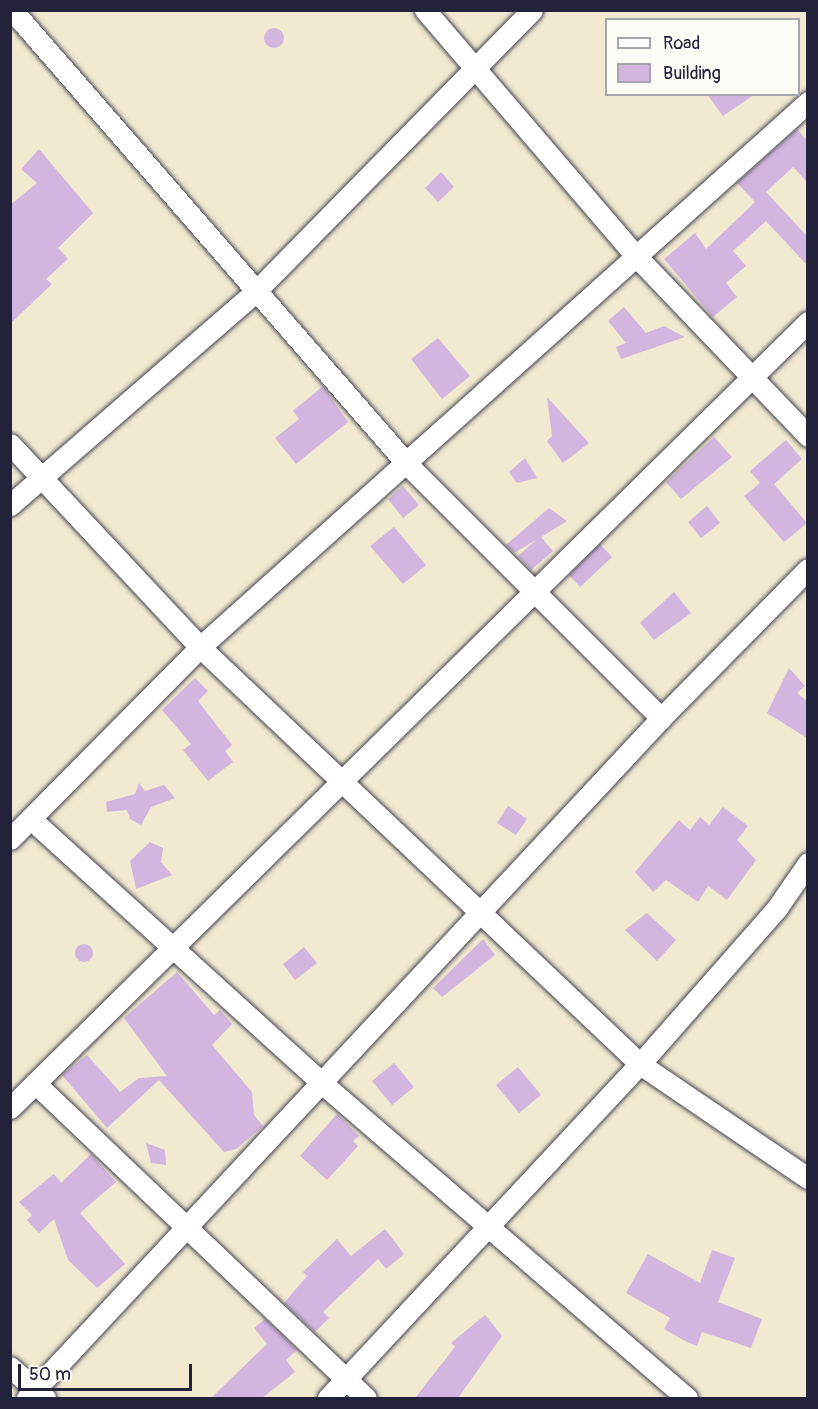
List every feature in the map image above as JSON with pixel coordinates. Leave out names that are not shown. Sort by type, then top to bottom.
[{"type":"street","points":[[12,10],[408,465],[661,718]]},
{"type":"street","points":[[425,10],[636,256],[807,436]]},
{"type":"street","points":[[10,505],[257,290],[472,67],[532,10]]},
{"type":"street","points":[[687,1398],[490,1225],[323,1084],[177,947],[19,827],[200,647],[408,465],[807,102]]},
{"type":"street","points":[[10,1108],[177,947],[807,322]]},
{"type":"street","points":[[10,444],[200,647],[640,1064],[807,1178]]},
{"type":"street","points":[[10,1367],[36,1396],[661,718],[807,569]]},
{"type":"street","points":[[328,1398],[640,1064],[777,908],[807,863]]},
{"type":"street","points":[[35,1083],[191,1228],[366,1398]]},
{"type":"building","points":[[270,28],[278,28],[284,34],[284,42],[278,48],[270,48],[264,42],[264,34]]},
{"type":"building","points":[[708,96],[752,96],[723,116]]},
{"type":"building","points":[[797,129],[807,141],[807,182],[793,167],[766,192],[807,236],[807,265],[766,221],[733,251],[746,266],[726,283],[737,297],[713,317],[664,259],[695,233],[706,249],[755,202],[737,183]]},
{"type":"building","points":[[39,149],[93,213],[58,248],[68,259],[46,279],[52,284],[10,324],[10,205],[37,183],[21,169]]},
{"type":"building","points":[[441,172],[454,187],[438,202],[425,188]]},
{"type":"building","points":[[624,307],[646,333],[664,326],[685,337],[621,359],[616,347],[626,343],[608,321]]},
{"type":"building","points":[[438,338],[470,376],[442,399],[411,359]]},
{"type":"building","points":[[323,386],[348,422],[296,464],[275,438],[299,419],[293,411]]},
{"type":"building","points":[[547,397],[589,443],[563,463],[547,441],[552,436]]},
{"type":"building","points":[[714,437],[732,457],[681,499],[666,482]]},
{"type":"building","points":[[786,440],[802,459],[774,484],[807,523],[784,542],[744,496],[760,483],[750,471]]},
{"type":"building","points":[[525,458],[537,478],[517,483],[509,472]]},
{"type":"building","points":[[403,486],[419,505],[403,518],[388,499]]},
{"type":"building","points":[[707,506],[720,523],[701,538],[688,522]]},
{"type":"building","points":[[549,508],[567,521],[541,537],[553,551],[531,570],[518,556],[536,540],[514,553],[506,545]]},
{"type":"building","points":[[394,527],[426,565],[403,584],[370,546]]},
{"type":"building","points":[[600,544],[612,557],[580,587],[569,575]]},
{"type":"building","points":[[674,592],[691,613],[654,640],[640,623]]},
{"type":"building","points":[[789,668],[805,686],[797,693],[807,701],[807,738],[767,713]]},
{"type":"building","points":[[195,678],[208,691],[198,701],[232,745],[225,751],[233,762],[208,781],[183,750],[191,744],[162,710]]},
{"type":"building","points":[[139,783],[145,791],[164,785],[175,798],[151,807],[141,825],[130,819],[127,810],[107,812],[106,802],[135,794]]},
{"type":"building","points":[[508,806],[527,819],[516,835],[497,823]]},
{"type":"building","points":[[723,807],[748,826],[737,840],[756,860],[727,900],[708,886],[698,902],[666,880],[653,892],[635,872],[679,820],[690,830],[700,817],[709,825]]},
{"type":"building","points":[[150,842],[163,848],[161,862],[172,875],[136,889],[130,861]]},
{"type":"building","points":[[647,913],[676,940],[657,961],[625,930]]},
{"type":"building","points":[[483,939],[495,955],[442,997],[433,988]]},
{"type":"building","points":[[80,944],[88,944],[93,949],[91,960],[80,962],[75,957],[75,949]]},
{"type":"building","points":[[304,947],[317,963],[295,980],[283,964]]},
{"type":"building","points":[[177,972],[214,1015],[220,1010],[232,1024],[212,1045],[252,1092],[254,1115],[263,1126],[236,1149],[224,1152],[159,1080],[107,1128],[62,1075],[87,1055],[120,1092],[139,1078],[167,1076],[124,1018]]},
{"type":"building","points":[[394,1063],[414,1087],[392,1105],[372,1081]]},
{"type":"building","points":[[518,1067],[541,1095],[519,1113],[496,1085]]},
{"type":"building","points":[[337,1114],[359,1136],[353,1141],[358,1146],[327,1180],[300,1156]]},
{"type":"building","points":[[146,1143],[165,1150],[166,1165],[151,1163]]},
{"type":"building","points":[[91,1154],[116,1182],[80,1213],[125,1264],[97,1288],[68,1260],[54,1219],[39,1233],[27,1220],[32,1215],[19,1202],[54,1174],[61,1183]]},
{"type":"building","points":[[385,1229],[404,1254],[386,1269],[378,1259],[323,1312],[329,1318],[315,1332],[284,1303],[307,1276],[303,1272],[337,1239],[351,1256]]},
{"type":"building","points":[[712,1250],[735,1258],[718,1302],[762,1319],[751,1348],[702,1332],[697,1346],[687,1342],[664,1329],[670,1318],[626,1293],[648,1254],[700,1283]]},
{"type":"building","points":[[485,1315],[502,1336],[458,1398],[415,1398],[455,1347],[451,1343]]},
{"type":"building","points":[[265,1319],[297,1350],[286,1360],[295,1372],[262,1398],[211,1398],[267,1344],[254,1328]]}]
